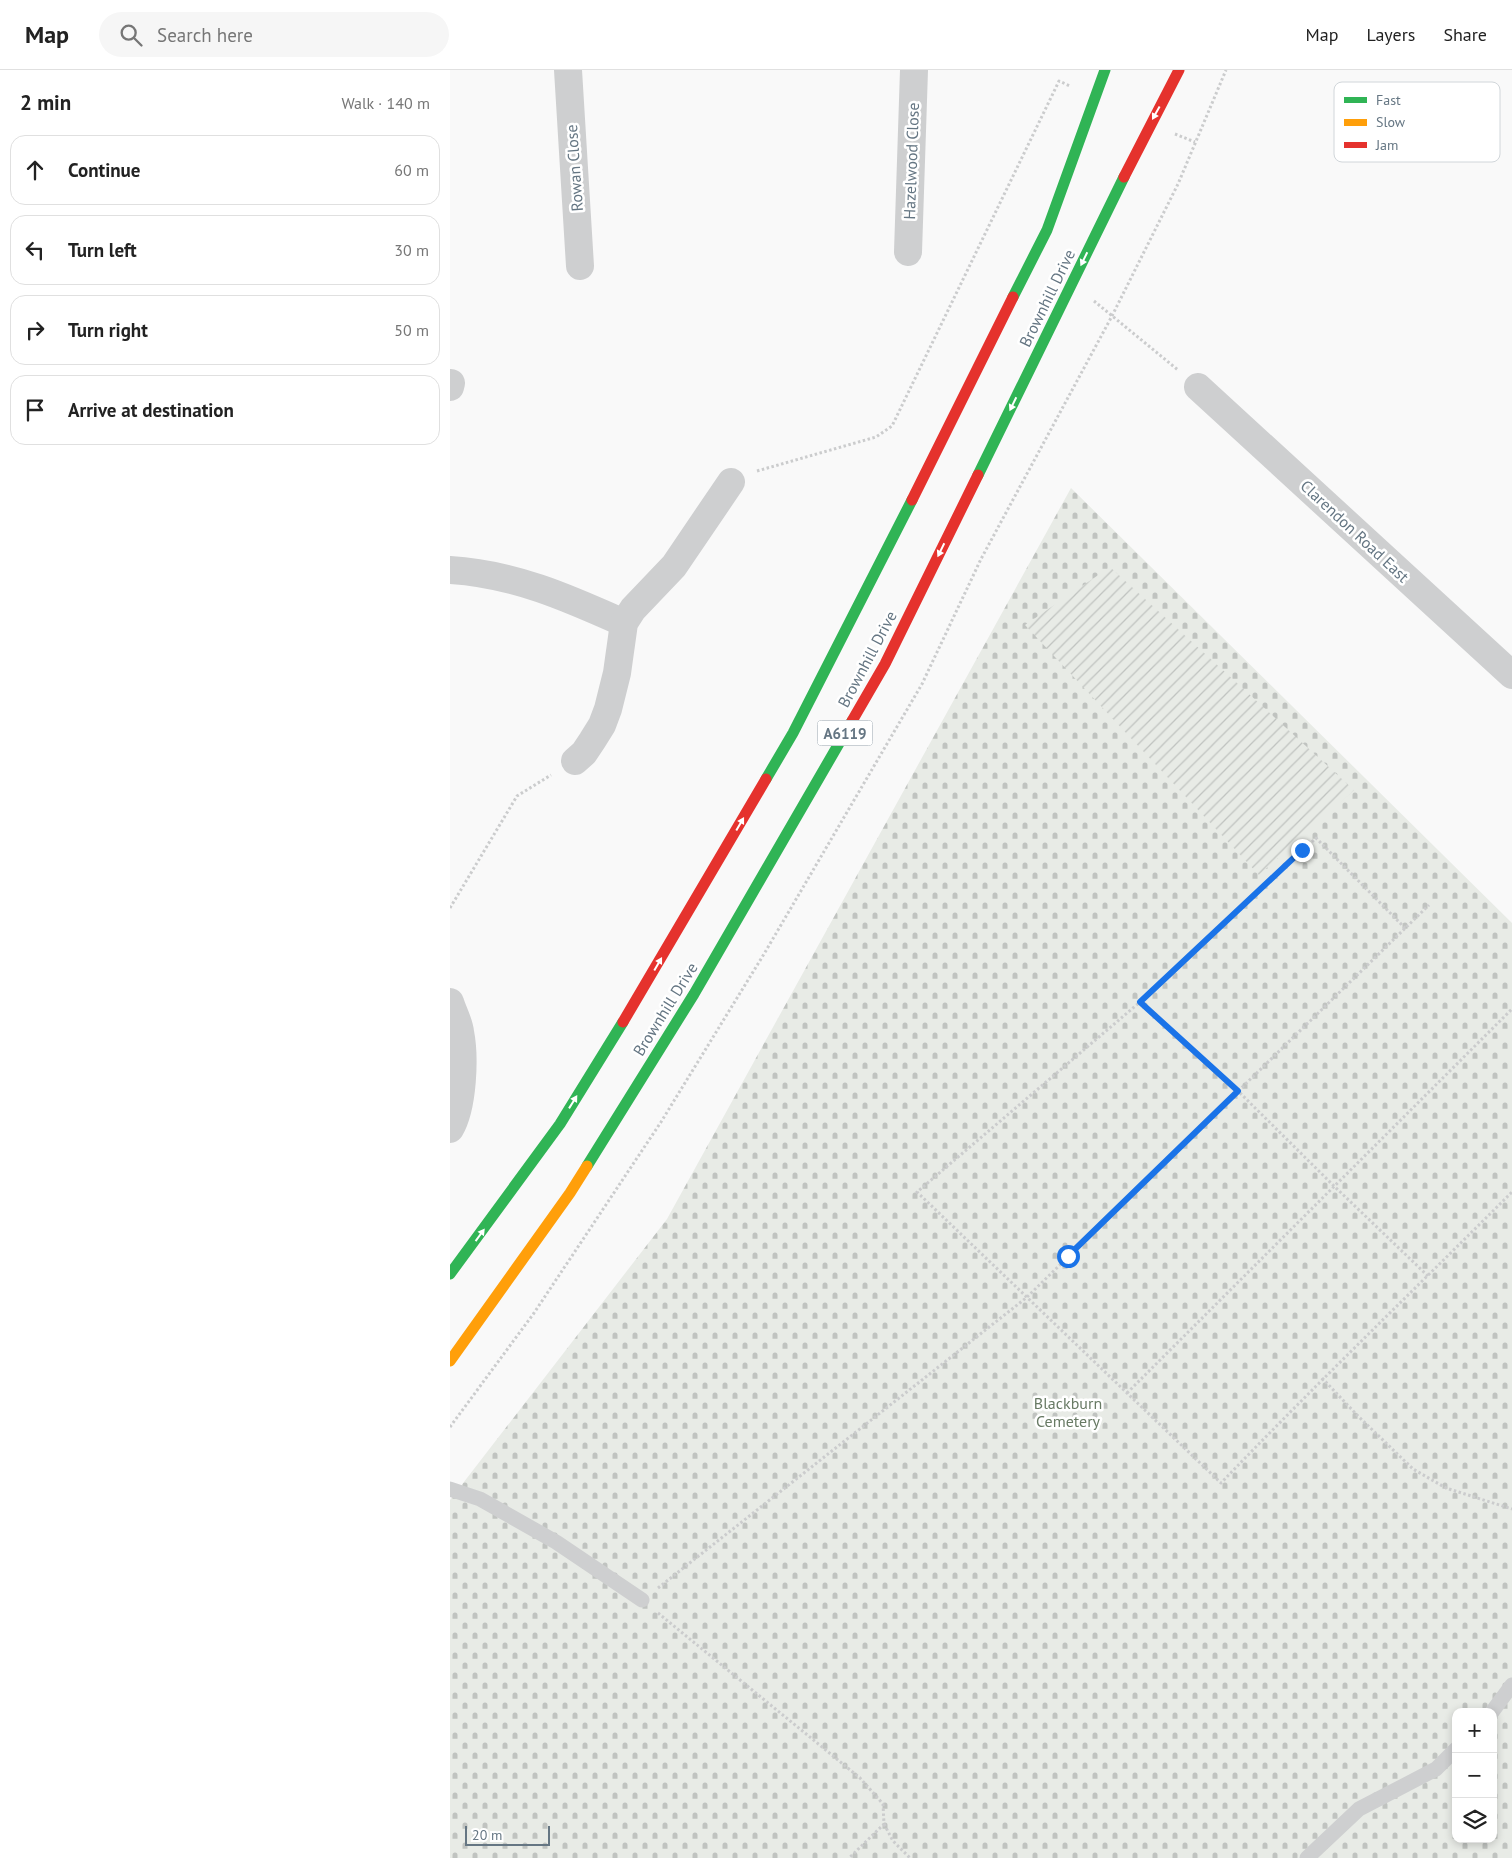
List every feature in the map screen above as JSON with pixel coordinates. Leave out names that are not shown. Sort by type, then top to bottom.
[{"type":"highway","name":"Brownhill Drive","points":[[450,1274],[560,1124],[652,975],[793,733],[1047,230],[1105,70]]},
{"type":"highway","name":"Brownhill Drive","points":[[450,1361],[570,1193],[694,994],[880,673],[1150,124],[1179,70]]},
{"type":"street","name":"Rowan Close","points":[[568,70],[580,266]]},
{"type":"street","name":"Hazelwood Close","points":[[908,252],[914,70]]},
{"type":"street","name":"Clarendon Road East","points":[[1198,387],[1508,665]]},
{"type":"street","points":[[575,761],[584,753],[602,725],[617,673],[624,623],[633,609],[674,566],[731,482]]},
{"type":"street","points":[[450,570],[476,572],[520,581],[566,597],[624,623]]},
{"type":"street","points":[[450,1002],[460,1032],[463,1076],[454,1122],[450,1129]]},
{"type":"lane","points":[[450,1490],[480,1499],[556,1542],[642,1600]]},
{"type":"lane","points":[[1495,1708],[1512,1685]]},
{"type":"lane","points":[[1307,1858],[1359,1809],[1436,1769],[1452,1753]]},
{"type":"path","points":[[731,482],[749,474],[876,437],[892,426],[1059,81]]},
{"type":"path","points":[[1072,283],[1198,387]]},
{"type":"path","points":[[450,908],[516,796],[575,761]]},
{"type":"path","points":[[1406,928],[1316,838],[1140,1002],[917,1192],[1221,1482],[1322,1378],[1512,1192]]},
{"type":"path","points":[[910,1858],[892,1841],[884,1824],[883,1804],[860,1778],[642,1600],[1026,1298],[1429,906]]},
{"type":"path","points":[[1140,1002],[1238,1091],[1428,1276]]},
{"type":"path","points":[[1127,1393],[1512,1009]]},
{"type":"path","points":[[1322,1378],[1413,1470],[1446,1488],[1512,1509]]},
{"type":"path","points":[[849,1858],[884,1824]]},
{"type":"green space","name":"Blackburn Cemetery","points":[[1071,488],[1512,923],[1512,1858],[450,1858],[450,1500],[667,1219]]},
{"type":"green space","points":[[1110,567],[1354,790],[1259,875],[1025,625]]},
{"type":"traffic: fast","points":[[1013,297],[1047,230],[1105,70]]},
{"type":"traffic: fast","points":[[978,475],[1124,177]]},
{"type":"traffic: fast","points":[[766,779],[793,733],[912,500]]},
{"type":"traffic: fast","points":[[587,1166],[694,994],[852,721]]},
{"type":"traffic: fast","points":[[450,1274],[560,1124],[623,1022]]},
{"type":"traffic: slow","points":[[450,1361],[570,1193],[587,1166]]},
{"type":"traffic: jam","points":[[1124,177],[1179,70]]},
{"type":"traffic: jam","points":[[912,500],[1013,297]]},
{"type":"traffic: jam","points":[[852,721],[885,664],[978,475]]},
{"type":"traffic: jam","points":[[623,1022],[766,779]]},
{"type":"route","points":[[1068,1256],[1238,1091],[1140,1002],[1302,850]]}]
